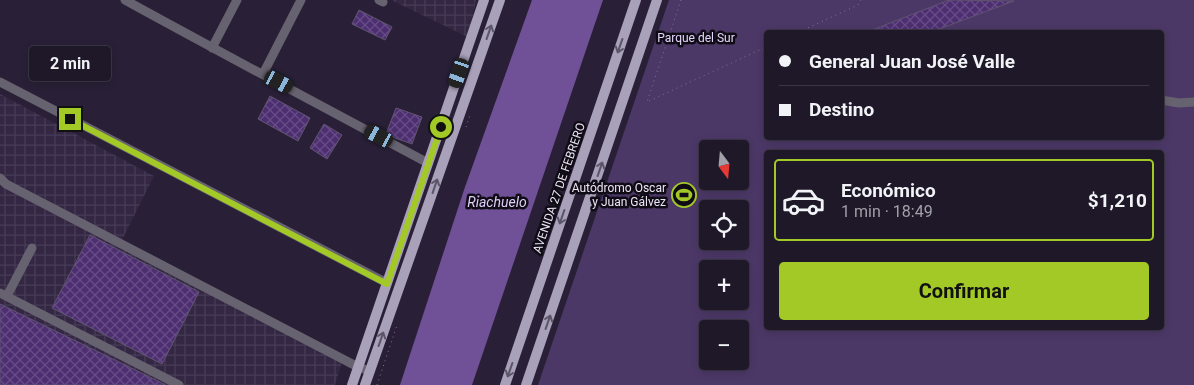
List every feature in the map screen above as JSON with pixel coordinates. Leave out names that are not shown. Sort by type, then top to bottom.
[{"type":"main road","points":[[352,385],[484,0]]},
{"type":"main road","points":[[366,385],[500,0]]},
{"type":"main road","name":"AVENIDA 27 DE FEBRERO","points":[[505,385],[636,0]]},
{"type":"main road","points":[[526,385],[657,0]]},
{"type":"street","points":[[125,0],[428,163]]},
{"type":"street","points":[[212,48],[237,0]]},
{"type":"street","points":[[263,74],[301,0]]},
{"type":"street","points":[[0,82],[387,284]]},
{"type":"street","points":[[1164,100],[1194,102]]},
{"type":"street","points":[[0,178],[6,184],[358,367],[370,371]]},
{"type":"street","points":[[32,248],[3,295],[178,385]]},
{"type":"path","points":[[681,0],[646,102],[764,49]]},
{"type":"path","points":[[803,30],[858,5],[861,0]]},
{"type":"shaded area","points":[[391,0],[476,0],[468,37]]},
{"type":"shaded area","points":[[0,94],[154,176],[122,240],[343,359],[335,385],[0,385]]},
{"type":"green space","name":"Autódromo Oscar y Juan Gálvez","points":[[669,0],[1194,0],[1194,385],[538,385]]},
{"type":"water","name":"Riachuelo","points":[[532,0],[603,0],[472,385],[400,385],[465,187]]},
{"type":"building","points":[[949,0],[1014,1],[936,30],[872,30]]},
{"type":"building","points":[[359,10],[392,27],[385,40],[352,24]]},
{"type":"building","points":[[270,96],[310,118],[298,141],[258,119]]},
{"type":"building","points":[[396,108],[422,117],[412,144],[386,134]]},
{"type":"building","points":[[324,124],[342,135],[327,159],[310,148]]},
{"type":"building","points":[[90,235],[199,292],[162,364],[52,308]]},
{"type":"building","points":[[0,304],[160,382],[165,385],[0,385]]},
{"type":"place","name":"Autódromo Oscar y Juan Gálvez","points":[[684,195]]},
{"type":"route","points":[[70,119],[387,284],[441,127]]},
{"type":"park label","name":"Parque del Sur","points":[[696,38]]}]
